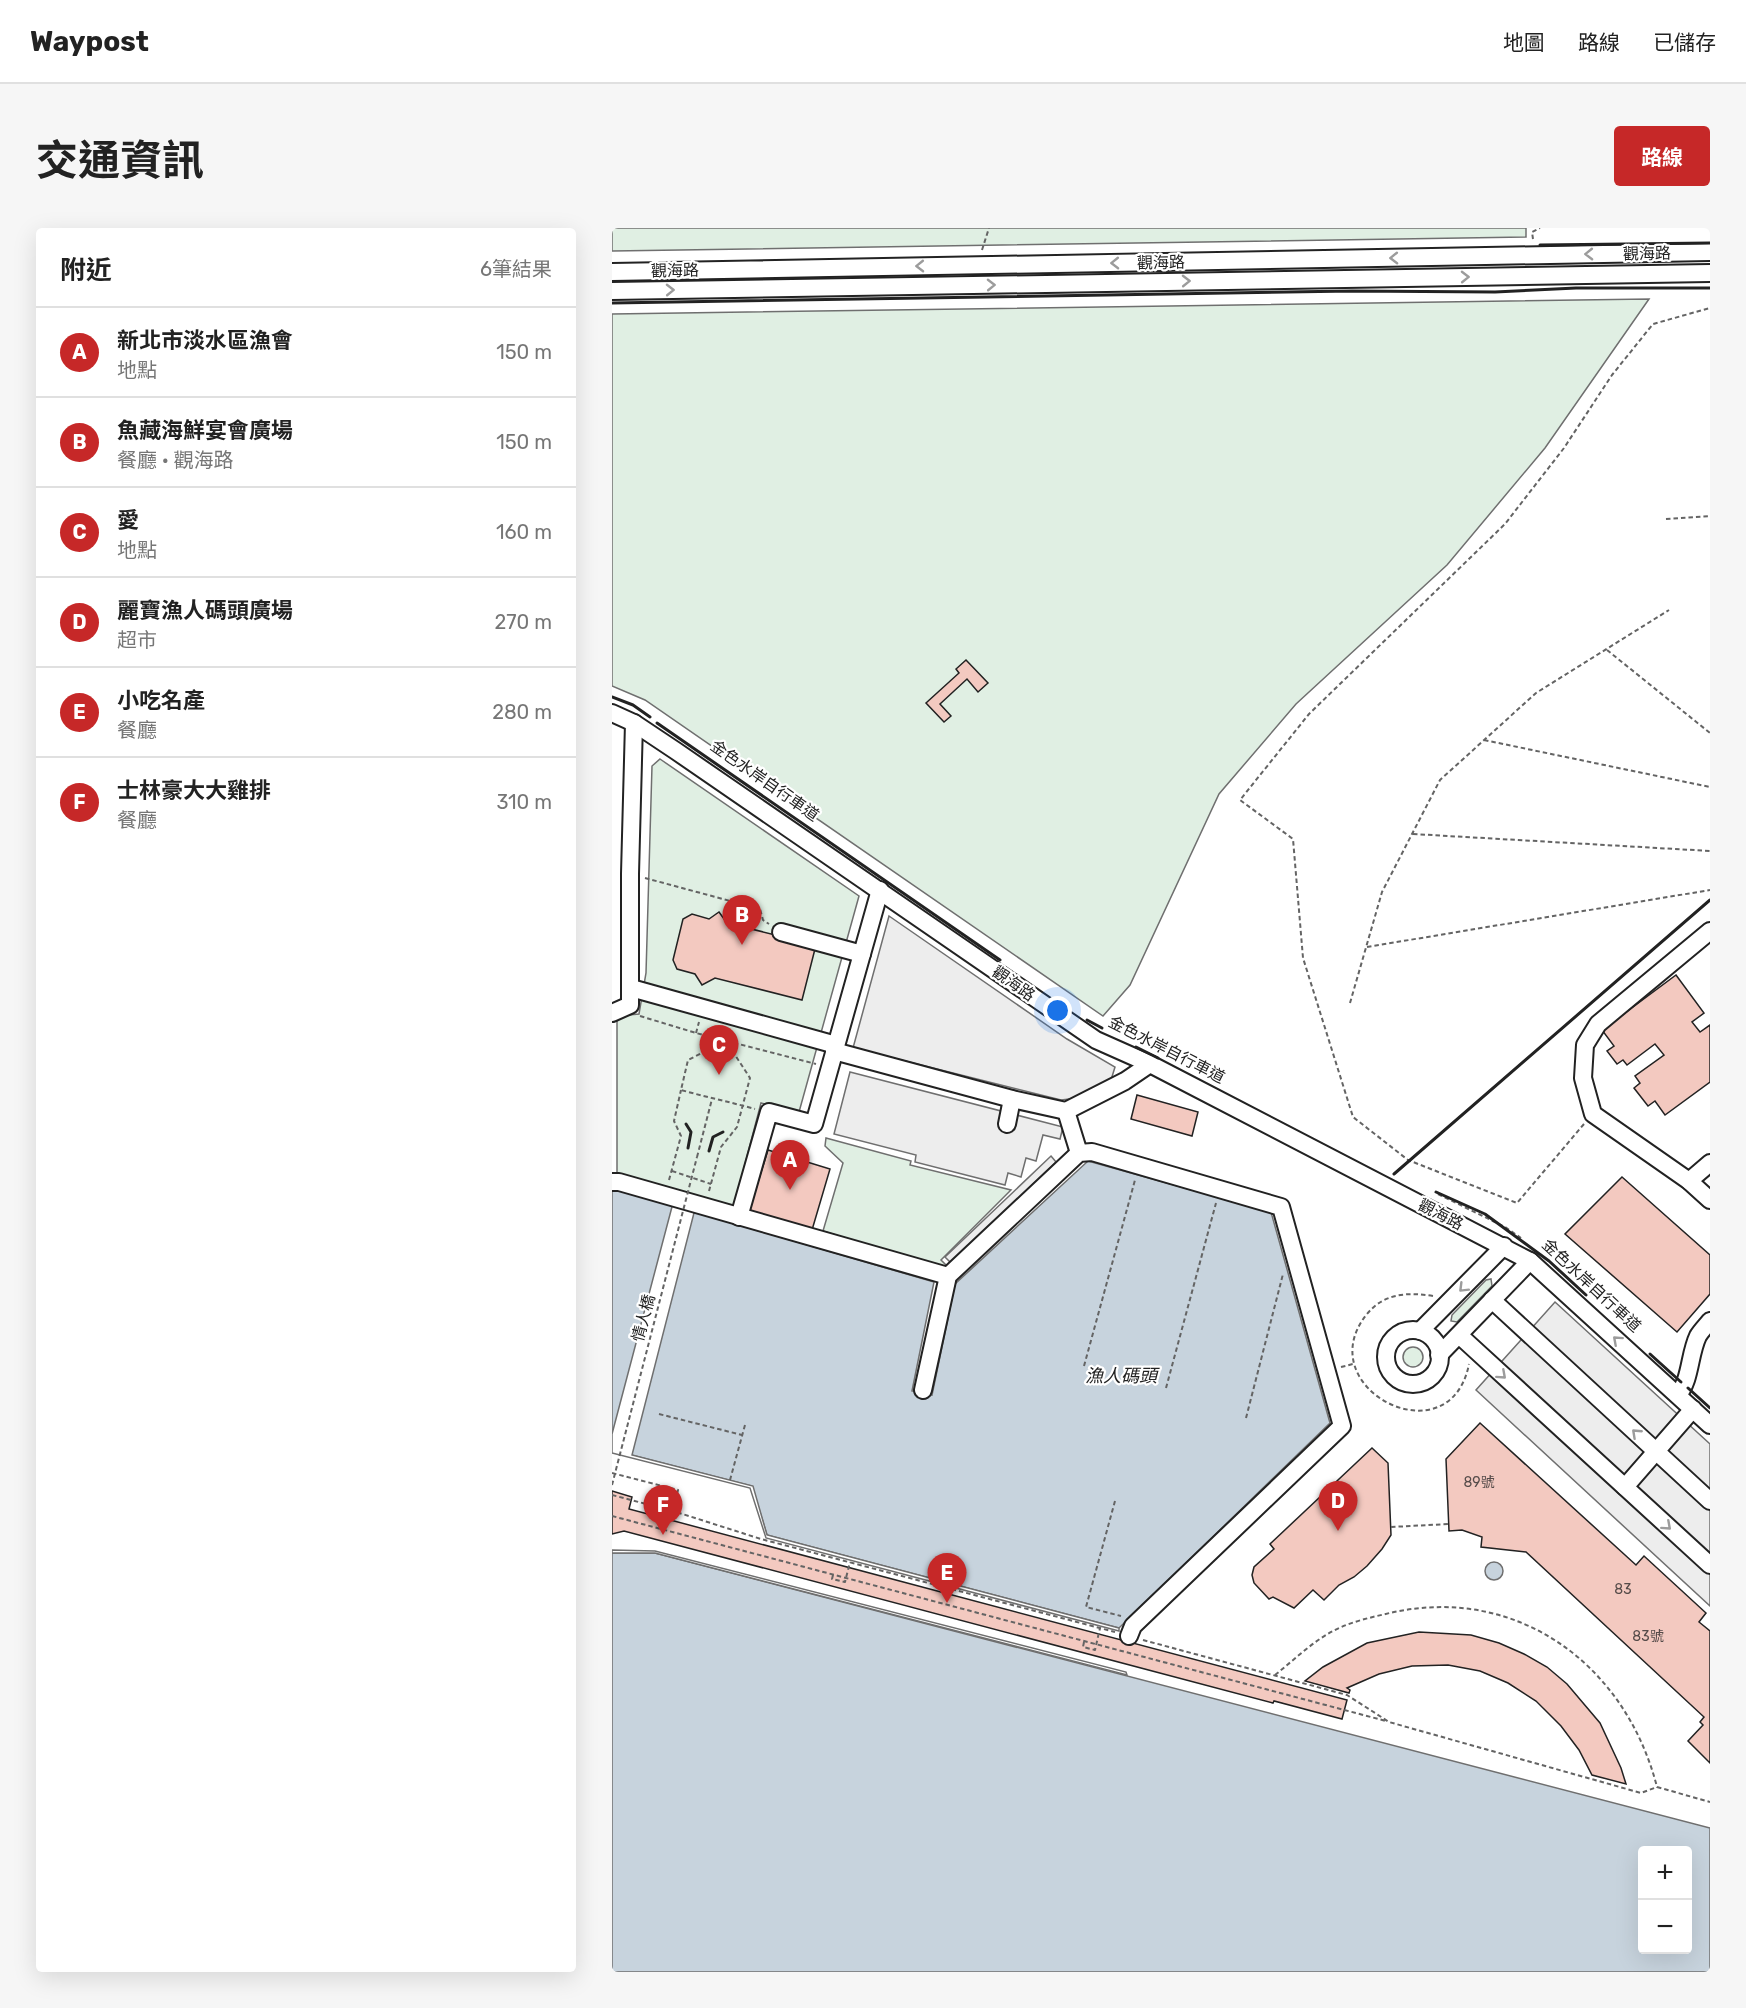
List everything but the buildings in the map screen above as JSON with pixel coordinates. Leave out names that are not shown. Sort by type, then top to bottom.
[{"type":"street","name":"觀海路","points":[[612,272],[1710,252]]},
{"type":"street","name":"觀海路","points":[[612,291],[1710,273]]},
{"type":"street","name":"觀海路","points":[[612,713],[634,723],[1096,1040],[1150,1064],[1530,1261],[1710,1425]]},
{"type":"street","points":[[631,997],[630,874],[634,723]]},
{"type":"street","points":[[739,1217],[769,1112],[814,1124],[880,890]]},
{"type":"street","points":[[1710,931],[1598,1024],[1585,1045],[1582,1078],[1593,1114],[1689,1181],[1710,1200]]},
{"type":"street","points":[[780,932],[862,954]]},
{"type":"street","points":[[612,1013],[631,997]]},
{"type":"street","points":[[631,997],[833,1055],[1066,1111],[1125,1081],[1150,1064]]},
{"type":"street","points":[[1007,1124],[1012,1099]]},
{"type":"street","points":[[1066,1111],[1086,1153],[1281,1206],[1342,1426],[1133,1626],[1129,1636]]},
{"type":"street","points":[[923,1390],[948,1276],[1086,1153]]},
{"type":"street","points":[[1689,1181],[1710,1163]]},
{"type":"street","points":[[612,1182],[620,1182],[948,1276]]},
{"type":"street","points":[[1420,1331],[1504,1246]]},
{"type":"street","points":[[1439,1355],[1530,1261]]},
{"type":"street","points":[[1492,1300],[1710,1501]]},
{"type":"street","points":[[1678,1395],[1684,1387],[1692,1352],[1699,1335],[1710,1321]]},
{"type":"street","points":[[1403,1331],[1420,1331],[1429,1335],[1435,1342],[1439,1355],[1438,1368],[1425,1381],[1407,1384],[1391,1374],[1385,1358],[1390,1342],[1403,1331]]},
{"type":"street","points":[[1459,1335],[1710,1565]]},
{"type":"street","points":[[1625,1487],[1693,1409]]},
{"type":"path","points":[[1593,1114],[1517,1203],[1408,1160],[1353,1116],[1303,958],[1293,839],[1240,800],[1309,714],[1505,524],[1564,448],[1611,375],[1653,324],[1710,308]]},
{"type":"path","points":[[1666,519],[1710,516]]},
{"type":"path","points":[[1350,1003],[1382,892],[1440,780],[1536,693],[1669,610]]},
{"type":"path","points":[[1606,650],[1710,733]]},
{"type":"path","points":[[1484,740],[1710,786]]},
{"type":"path","points":[[1413,834],[1710,851]]},
{"type":"path","points":[[630,874],[760,909],[763,920],[780,932]]},
{"type":"path","points":[[1365,947],[1710,890]]},
{"type":"path","points":[[631,997],[636,1015],[726,1041],[833,1055]]},
{"type":"path","points":[[665,1195],[681,1136],[674,1121],[688,1060],[726,1041]]},
{"type":"path","points":[[704,1207],[721,1148],[736,1127],[750,1078],[726,1041]]},
{"type":"path","points":[[681,1090],[769,1112]]},
{"type":"path","name":"情人橋","points":[[612,1485],[712,1098]]},
{"type":"path","points":[[672,1171],[711,1184]]},
{"type":"path","points":[[1084,1366],[1136,1175]]},
{"type":"path","name":"金色水岸自行車道","points":[[1431,1191],[1505,1227],[1521,1238]]},
{"type":"path","points":[[1166,1388],[1218,1197]]},
{"type":"path","points":[[1246,1418],[1286,1265]]},
{"type":"path","points":[[1433,1296],[1413,1292],[1392,1296],[1373,1306],[1360,1323],[1353,1343],[1354,1364],[1362,1383],[1376,1398],[1394,1407],[1414,1411],[1431,1410],[1442,1406],[1456,1395],[1466,1379],[1469,1361]]},
{"type":"path","points":[[659,1414],[742,1435]]},
{"type":"path","points":[[730,1480],[745,1425]]},
{"type":"path","points":[[612,1473],[678,1490],[673,1511]]},
{"type":"path","points":[[612,1495],[673,1511],[761,1539],[1347,1695],[1389,1722]]},
{"type":"path","points":[[1115,1501],[1086,1606],[1130,1618]]},
{"type":"path","points":[[612,1516],[1389,1722],[1641,1793],[1657,1787],[1710,1802]]},
{"type":"path","points":[[1391,1527],[1449,1524]]},
{"type":"path","points":[[833,1575],[832,1579],[845,1582],[850,1562]]},
{"type":"path","points":[[1274,1676],[1333,1632],[1358,1621],[1415,1608],[1443,1606],[1475,1609],[1505,1616],[1563,1646],[1588,1665],[1611,1689],[1643,1742],[1657,1787]]},
{"type":"path","points":[[1084,1642],[1083,1647],[1095,1650],[1100,1628]]},
{"type":"green space","points":[[612,228],[1526,228],[1526,237],[612,251]]},
{"type":"green space","points":[[1649,299],[1545,448],[1447,565],[1296,704],[1219,794],[1130,985],[1103,1016],[645,700],[612,686],[612,314]]},
{"type":"green space","points":[[660,759],[859,896],[799,1112],[761,1103],[734,1206],[617,1176],[617,1016],[639,1014],[646,973],[652,766]]},
{"type":"green space","points":[[826,1138],[911,1161],[910,1165],[1011,1190],[941,1260],[949,1268],[943,1269],[823,1231],[843,1163],[825,1146]]},
{"type":"green space","points":[[1491,1279],[1492,1286],[1457,1322],[1451,1321],[1452,1315],[1486,1280]]},
{"type":"green space","points":[[1413,1347],[1420,1350],[1423,1357],[1420,1364],[1413,1367],[1406,1364],[1403,1357],[1406,1350]]},
{"type":"shaded area","points":[[889,916],[1067,1039],[1115,1067],[1111,1080],[1078,1098],[1061,1100],[853,1048]]},
{"type":"shaded area","points":[[850,1072],[1063,1127],[1060,1139],[1043,1135],[1036,1161],[1026,1158],[1021,1177],[1008,1173],[1005,1185],[915,1162],[916,1155],[834,1134]]},
{"type":"shaded area","points":[[1051,1156],[1056,1162],[951,1263],[945,1257]]},
{"type":"shaded area","points":[[1555,1302],[1710,1444],[1710,1606],[1476,1390]]},
{"type":"water","name":"漁人碼頭","points":[[1088,1161],[1271,1212],[1330,1423],[1119,1628],[767,1535],[752,1486],[612,1450],[612,1188],[934,1282],[912,1391],[932,1395],[955,1284]]},
{"type":"water","points":[[612,1553],[655,1553],[1710,1828],[1710,1972],[612,1972]]},
{"type":"water","points":[[1490,1562],[1498,1562],[1503,1567],[1501,1578],[1490,1580],[1485,1575],[1485,1567]]},
{"type":"pier","points":[[673,1203],[695,1209],[632,1455],[753,1486],[767,1535],[1119,1628],[1119,1631],[766,1538],[750,1488],[612,1453],[612,1434]]},
{"type":"pier","points":[[612,1550],[655,1551],[1126,1672],[1127,1675],[655,1553],[612,1553]]},
{"type":"wall","points":[[1540,245],[1710,243]]},
{"type":"wall","points":[[612,303],[1352,291],[1495,292],[1576,288],[1710,288]]},
{"type":"wall","points":[[612,697],[633,705],[650,717]]},
{"type":"wall","points":[[657,723],[1000,960]]},
{"type":"wall","points":[[1394,1174],[1710,900]]},
{"type":"wall","points":[[1087,1020],[1102,1028]]},
{"type":"wall","points":[[1136,1047],[1158,1058]]},
{"type":"wall","points":[[686,1124],[691,1132],[688,1148]]},
{"type":"wall","points":[[709,1151],[713,1137],[723,1132]]},
{"type":"wall","points":[[1436,1192],[1485,1214],[1549,1261],[1586,1295]]},
{"type":"wall","points":[[1650,1354],[1681,1382]]},
{"type":"wall","points":[[1688,1388],[1710,1408]]},
{"type":"place","name":"魚藏海鮮宴會廣場","points":[[742,945]]},
{"type":"place","name":"愛","points":[[719,1075]]},
{"type":"place","name":"新北市淡水區漁會","points":[[790,1190]]},
{"type":"place","name":"麗寶漁人碼頭廣場","points":[[1338,1531]]},
{"type":"place","name":"士林豪大大雞排","points":[[663,1535]]},
{"type":"place","name":"小吃名產","points":[[947,1603]]}]
